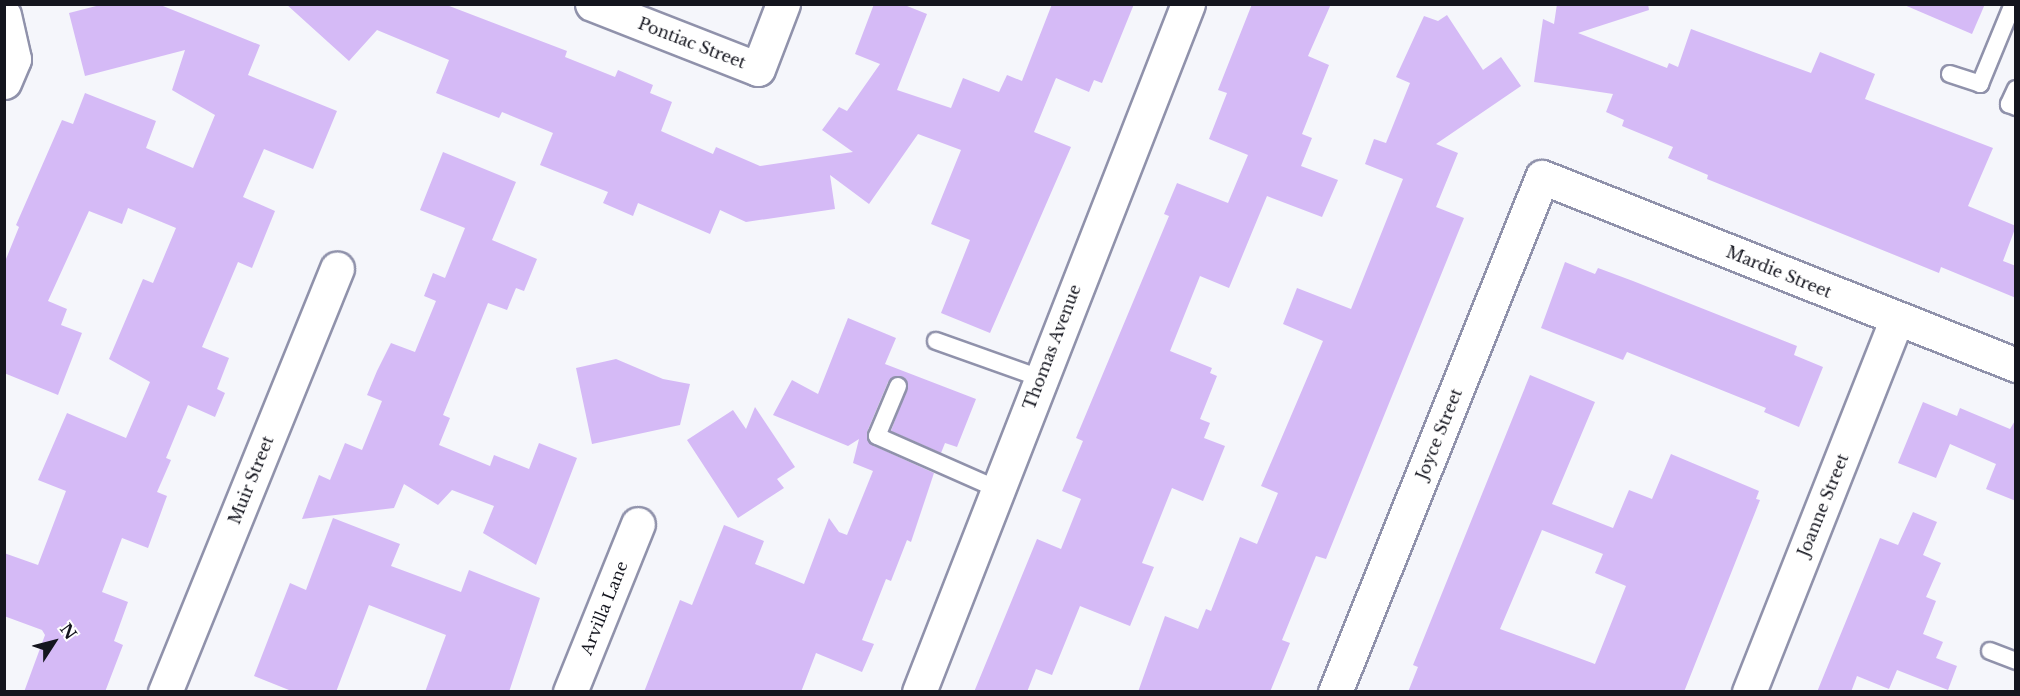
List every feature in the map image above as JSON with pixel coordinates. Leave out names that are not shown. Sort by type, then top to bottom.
[{"type":"street","name":"Pontiac Street","points":[[592,4],[758,69],[783,4]]},
{"type":"street","name":"Thomas Avenue","points":[[919,692],[1188,4]]},
{"type":"street","points":[[4,15],[14,59],[4,82]]},
{"type":"street","name":"Mardie Street","points":[[1542,177],[2016,365]]},
{"type":"street","name":"Joyce Street","points":[[1335,692],[1542,177]]},
{"type":"street","name":"Muir Street","points":[[165,692],[337,269]]},
{"type":"street","name":"Joanne Street","points":[[1749,692],[1897,319]]},
{"type":"street","name":"Arvilla Lane","points":[[570,692],[638,524]]},
{"type":"lane","points":[[1950,74],[1980,84],[2013,4]]},
{"type":"lane","points":[[2016,88],[2009,104],[2016,107]]},
{"type":"lane","points":[[936,341],[1040,378]]},
{"type":"lane","points":[[898,386],[877,436],[998,489]]},
{"type":"lane","points":[[1990,651],[2016,661]]},
{"type":"building","points":[[104,4],[158,4],[260,45],[248,75],[337,111],[313,169],[264,149],[243,197],[275,211],[252,268],[238,262],[202,347],[229,358],[217,389],[225,393],[215,417],[188,405],[166,458],[171,460],[157,492],[167,496],[148,548],[122,538],[102,592],[128,602],[114,641],[123,645],[105,692],[24,692],[45,635],[42,630],[4,616],[4,553],[38,565],[66,491],[38,480],[67,413],[126,438],[150,382],[109,359],[143,279],[153,283],[176,228],[128,208],[122,224],[89,211],[48,301],[67,309],[61,325],[82,333],[58,395],[4,373],[4,264],[19,227],[16,225],[62,120],[73,124],[85,93],[156,121],[146,148],[193,168],[215,115],[172,90],[185,50],[85,76],[69,13]]},
{"type":"building","points":[[286,4],[444,4],[567,51],[565,57],[615,77],[618,70],[653,85],[650,93],[672,102],[661,131],[713,154],[716,147],[760,166],[853,152],[822,130],[839,107],[847,111],[880,64],[855,54],[874,4],[902,4],[927,14],[897,90],[951,108],[963,78],[999,92],[1007,75],[1022,81],[1052,4],[1134,4],[1102,83],[1094,80],[1089,92],[1056,78],[1034,132],[1071,147],[990,333],[941,313],[970,240],[931,224],[961,150],[918,134],[869,204],[830,175],[835,209],[746,222],[720,210],[710,234],[638,203],[633,216],[603,203],[608,192],[540,165],[553,133],[502,112],[499,118],[436,93],[449,60],[377,30],[349,61]]},
{"type":"building","points":[[1252,4],[1331,4],[1308,56],[1329,65],[1302,134],[1312,138],[1301,166],[1338,180],[1322,217],[1267,196],[1229,288],[1200,276],[1170,351],[1212,368],[1210,373],[1217,376],[1200,419],[1210,423],[1204,438],[1225,446],[1203,501],[1172,488],[1142,563],[1154,567],[1130,626],[1080,606],[1052,675],[1036,669],[1027,692],[974,692],[1037,539],[1061,549],[1081,499],[1062,491],[1083,441],[1076,438],[1169,216],[1164,214],[1177,183],[1228,203],[1248,155],[1209,139],[1227,93],[1218,90]]},
{"type":"building","points":[[1557,4],[1648,4],[1649,10],[1578,33],[1667,68],[1669,63],[1678,67],[1691,29],[1811,73],[1820,52],[1875,74],[1865,99],[1993,148],[1968,206],[2016,226],[2003,261],[2016,266],[2016,298],[1941,267],[1939,273],[1707,179],[1708,175],[1668,158],[1673,147],[1622,126],[1624,120],[1606,112],[1613,94],[1534,82],[1543,19],[1554,24]]},
{"type":"building","points":[[1902,4],[1985,4],[1972,34]]},
{"type":"building","points":[[1447,15],[1483,70],[1501,57],[1521,86],[1436,144],[1458,153],[1436,207],[1464,218],[1326,559],[1316,556],[1282,640],[1290,643],[1270,692],[1138,692],[1165,616],[1198,629],[1206,609],[1211,611],[1240,537],[1257,544],[1278,493],[1261,486],[1323,341],[1283,324],[1297,288],[1351,309],[1403,179],[1365,164],[1374,139],[1386,143],[1410,83],[1396,77],[1424,16],[1438,21]]},
{"type":"building","points":[[443,152],[516,182],[492,240],[537,259],[524,291],[516,288],[507,310],[488,303],[443,415],[450,418],[439,445],[490,466],[494,455],[529,469],[539,443],[577,458],[536,565],[483,533],[494,506],[452,490],[438,505],[404,484],[394,508],[302,519],[319,475],[330,480],[345,443],[362,450],[382,401],[367,395],[377,371],[391,343],[415,352],[436,301],[424,296],[433,273],[445,278],[465,228],[420,210]]},
{"type":"building","points":[[1565,262],[1595,274],[1598,268],[1797,346],[1794,355],[1823,367],[1799,427],[1764,412],[1766,408],[1627,352],[1623,360],[1541,328]]},
{"type":"building","points":[[848,318],[896,338],[885,364],[976,399],[957,447],[945,443],[941,453],[891,431],[908,385],[906,379],[896,376],[888,382],[867,432],[872,445],[934,473],[911,542],[907,540],[891,581],[886,579],[862,640],[874,644],[862,672],[816,653],[801,692],[644,692],[680,600],[692,605],[724,525],[764,541],[755,564],[804,584],[829,518],[839,532],[847,535],[873,471],[853,463],[859,439],[848,446],[773,415],[792,380],[818,394]]},
{"type":"building","points":[[616,359],[663,379],[690,384],[680,425],[592,444],[576,368]]},
{"type":"building","points":[[1530,375],[1595,402],[1552,504],[1613,528],[1629,490],[1652,499],[1671,454],[1759,491],[1756,499],[1760,500],[1684,692],[1408,692],[1418,667],[1413,665]],"holes":[[[1542,530],[1603,554],[1595,573],[1626,586],[1595,664],[1500,629]]]},
{"type":"building","points":[[1923,402],[1957,416],[1960,408],[2010,429],[2016,419],[2016,501],[1986,489],[1996,464],[1950,444],[1936,478],[1898,463]]},
{"type":"building","points":[[755,407],[795,467],[777,479],[784,488],[738,518],[687,440],[733,410],[746,429]]},
{"type":"building","points":[[1913,512],[1937,522],[1923,555],[1941,563],[1926,597],[1936,601],[1923,634],[1943,642],[1936,658],[1957,666],[1948,690],[1897,670],[1889,689],[1857,676],[1851,692],[1817,692],[1880,538],[1898,545]]},
{"type":"building","points":[[333,518],[400,544],[391,566],[461,592],[469,570],[540,598],[509,692],[425,692],[446,635],[369,605],[336,692],[294,692],[254,676],[290,583],[306,590]]}]
